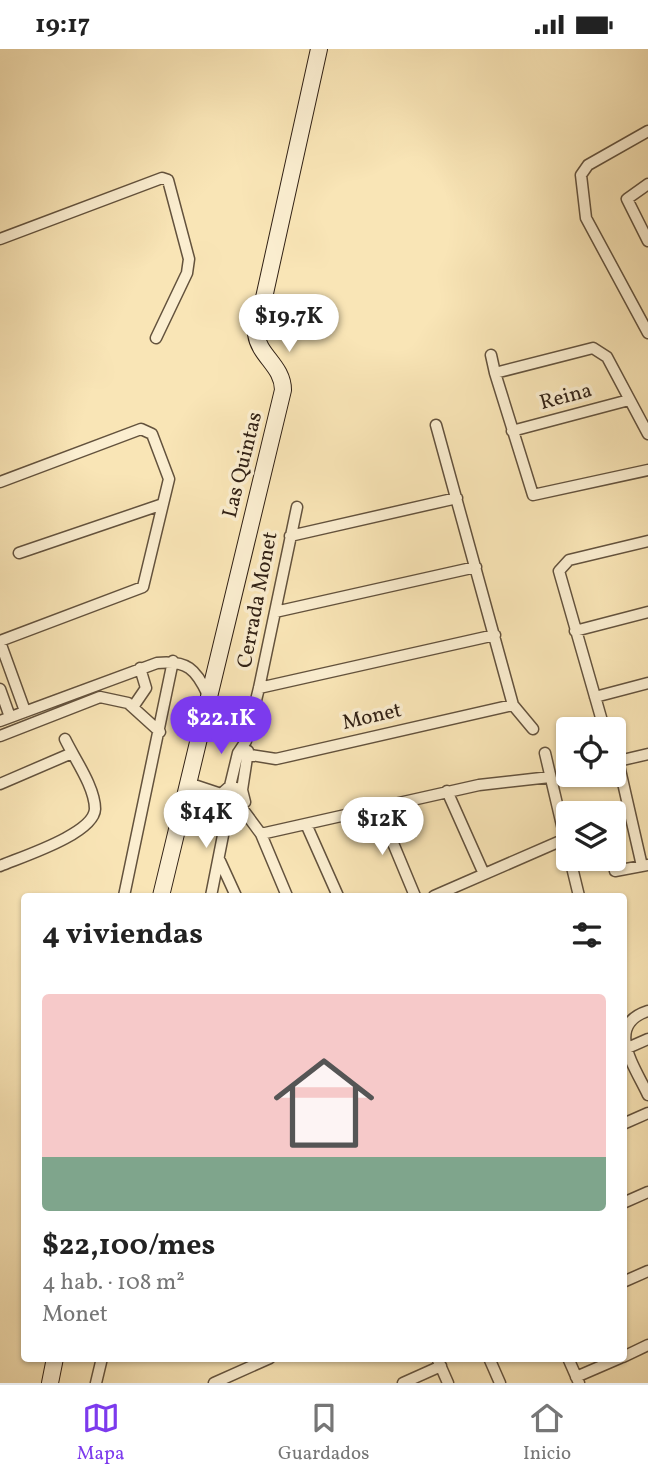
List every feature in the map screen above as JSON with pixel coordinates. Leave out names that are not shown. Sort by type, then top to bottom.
[{"type":"street","name":"Las Quintas","points":[[162,893],[283,390],[282,379],[261,350],[257,334],[320,49]]},
{"type":"street","points":[[648,131],[588,166],[581,175],[586,218],[648,333]]},
{"type":"street","points":[[0,239],[151,182],[168,180],[189,259],[187,273],[156,338]]},
{"type":"street","points":[[648,184],[627,199],[648,241]]},
{"type":"street","points":[[495,373],[593,348],[599,349],[607,357],[648,434]]},
{"type":"street","points":[[491,355],[533,495],[648,470]]},
{"type":"street","name":"Reina","points":[[512,431],[629,400]]},
{"type":"street","points":[[436,425],[513,705],[533,729]]},
{"type":"street","points":[[0,482],[144,429],[152,434],[169,476],[143,587],[0,642],[25,711]]},
{"type":"street","points":[[290,536],[457,498]]},
{"type":"street","points":[[19,553],[163,504]]},
{"type":"street","name":"Cerrada Monet","points":[[243,754],[297,507]]},
{"type":"street","points":[[601,717],[559,571],[569,560],[648,541]]},
{"type":"street","points":[[275,612],[476,567]]},
{"type":"street","points":[[575,631],[648,612]]},
{"type":"street","points":[[259,688],[495,635]]},
{"type":"street","points":[[125,893],[177,662]]},
{"type":"street","points":[[0,689],[5,719],[140,668],[177,662],[192,667],[208,695]]},
{"type":"street","points":[[133,707],[146,688],[140,668]]},
{"type":"street","points":[[106,680],[108,697]]},
{"type":"street","points":[[595,697],[648,683]]},
{"type":"street","points":[[0,736],[88,699],[108,697],[133,707],[160,732]]},
{"type":"street","name":"Monet","points":[[243,754],[276,759],[513,705]]},
{"type":"street","points":[[0,866],[82,830],[92,819],[94,804],[65,739]]},
{"type":"street","points":[[0,783],[72,753]]},
{"type":"street","points":[[545,753],[556,802]]},
{"type":"street","points":[[220,794],[230,786],[243,754]]},
{"type":"street","points":[[227,813],[241,807],[245,802],[242,790],[243,754]]},
{"type":"street","points":[[626,760],[648,754]]},
{"type":"street","points":[[261,834],[447,791],[550,777]]},
{"type":"street","points":[[188,783],[220,794]]},
{"type":"street","points":[[230,786],[242,790]]},
{"type":"street","points":[[623,787],[645,865],[626,869]]},
{"type":"street","points":[[447,791],[484,874]]},
{"type":"street","points":[[212,893],[227,813],[220,794]]},
{"type":"street","points":[[241,807],[261,834],[286,893]]},
{"type":"street","points":[[378,807],[414,893]]},
{"type":"street","points":[[306,824],[337,893]]},
{"type":"street","points":[[441,893],[556,843]]},
{"type":"street","points":[[220,860],[235,893]]},
{"type":"street","points":[[573,871],[578,893]]},
{"type":"street","points":[[627,1023],[648,1011]]},
{"type":"street","points":[[627,1048],[648,1039]]},
{"type":"street","points":[[627,1053],[648,1095]]},
{"type":"street","points":[[627,1122],[648,1113]]},
{"type":"street","points":[[627,1201],[648,1192]]},
{"type":"street","points":[[627,1280],[648,1271]]},
{"type":"street","points":[[627,1354],[648,1345]]},
{"type":"street","points":[[50,1383],[54,1362]]},
{"type":"street","points":[[96,1383],[101,1362]]},
{"type":"street","points":[[214,1383],[261,1362]]},
{"type":"street","points":[[403,1383],[439,1362],[448,1383]]},
{"type":"street","points":[[491,1362],[500,1383]]},
{"type":"street","points":[[570,1362],[578,1380],[612,1362]]},
{"type":"lane","points":[[190,813],[227,813]]}]
